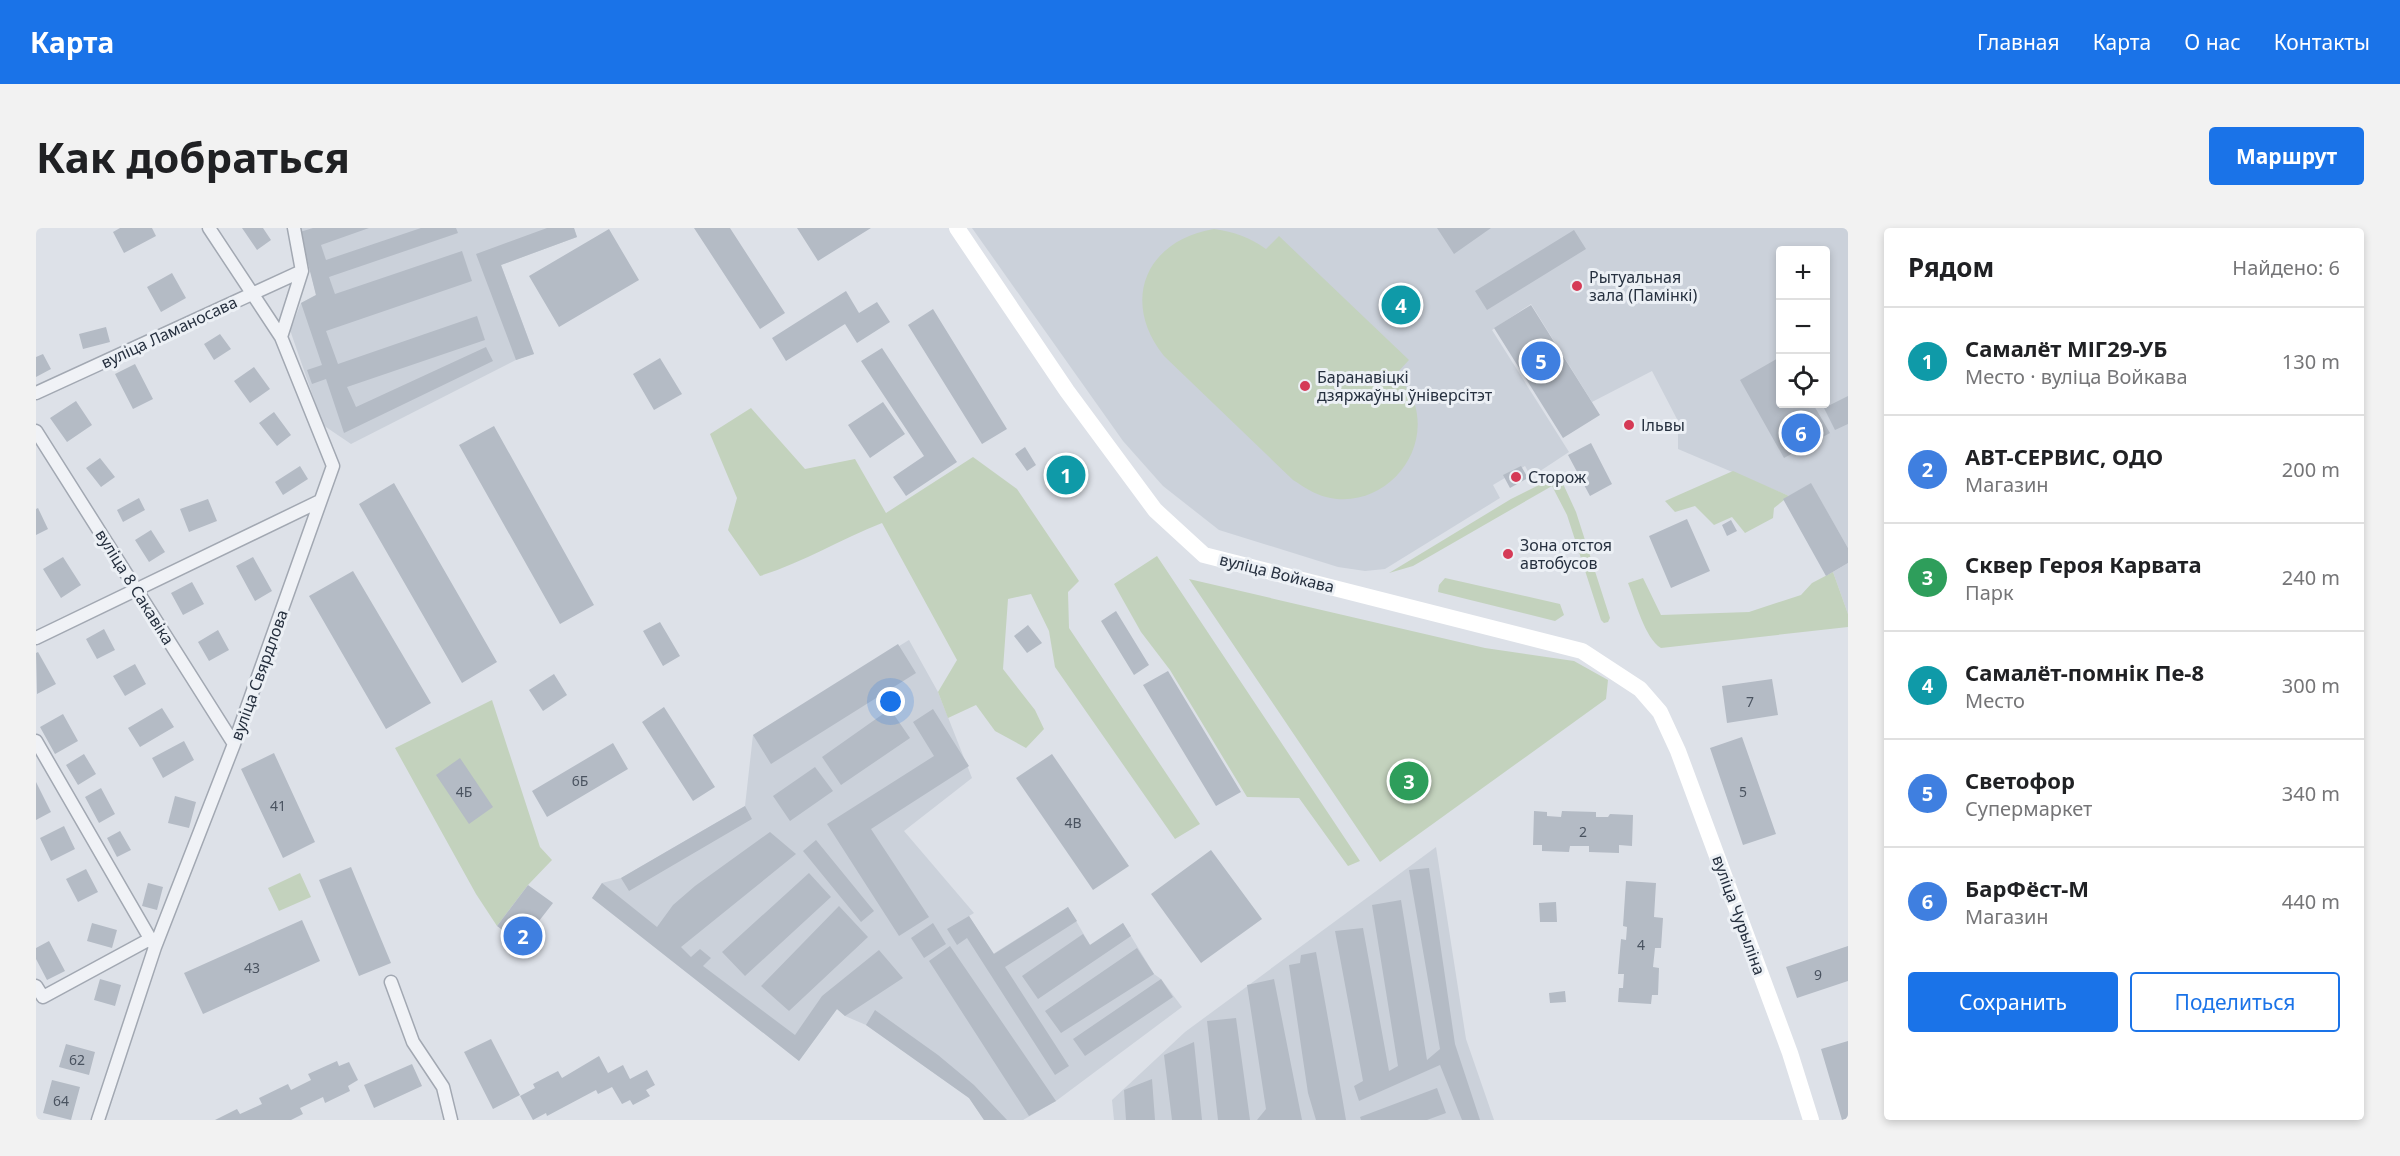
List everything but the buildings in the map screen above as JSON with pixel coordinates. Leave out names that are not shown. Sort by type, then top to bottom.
[{"type":"main road","name":"вуліца Войкава","points":[[957,228],[1067,391],[1155,510],[1204,555],[1582,651],[1640,689],[1660,712]]},
{"type":"main road","name":"вуліца Чурыліна","points":[[1660,712],[1678,751],[1752,948],[1790,1053],[1810,1120]]},
{"type":"street","name":"вуліца Свярдлова","points":[[98,1120],[153,943],[234,744],[333,466],[281,337],[209,228]]},
{"type":"street","points":[[281,337],[302,271],[294,228]]},
{"type":"street","name":"вуліца Ламаносава","points":[[36,393],[302,271]]},
{"type":"street","name":"вуліца 8 Сакавіка","points":[[36,431],[234,744]]},
{"type":"street","points":[[36,638],[320,501]]},
{"type":"street","points":[[36,741],[153,943],[43,997],[36,986]]},
{"type":"street","points":[[391,982],[413,1042],[443,1087],[451,1120]]},
{"type":"shaded area","points":[[300,228],[574,228],[577,237],[501,265],[534,354],[516,360],[351,444],[323,425],[290,330],[301,303],[316,295]]},
{"type":"shaded area","name":"Баранавіцкі дзяржаўны ўніверсітэт","points":[[972,228],[1848,228],[1848,548],[1811,484],[1789,496],[1678,449],[1678,421],[1652,371],[1592,402],[1531,304],[1492,330],[1569,452],[1531,477],[1525,466],[1493,485],[1500,498],[1385,569],[1365,571],[1338,567],[1219,530],[1163,486],[1123,441]]},
{"type":"shaded area","points":[[1848,563],[1848,614],[1833,572]]},
{"type":"shaded area","points":[[909,640],[938,692],[972,778],[904,831],[974,913],[969,916],[993,954],[1068,907],[1090,945],[1123,923],[1154,974],[1161,979],[1182,1007],[1056,1101],[1023,1120],[984,1120],[969,1098],[866,1025],[845,1016],[837,1009],[799,1061],[592,898],[602,883],[621,878],[745,806],[753,735]]},
{"type":"shaded area","points":[[1436,847],[1466,1039],[1494,1120],[1114,1120],[1112,1100],[1185,1032]]},
{"type":"green space","points":[[1214,229],[1242,236],[1266,249],[1279,236],[1409,360],[1396,374],[1407,388],[1415,405],[1418,425],[1415,444],[1408,461],[1382,488],[1365,496],[1346,499],[1326,497],[1305,488],[1293,480],[1164,356],[1151,335],[1144,314],[1143,295],[1147,276],[1157,260],[1171,246],[1191,235]]},
{"type":"green space","points":[[751,408],[805,469],[855,459],[886,513],[973,457],[1017,489],[1079,581],[1068,592],[1069,628],[1200,824],[1175,839],[1055,667],[1049,631],[1031,594],[1008,599],[1003,669],[1035,710],[1044,729],[1026,748],[995,731],[976,705],[948,718],[938,692],[957,660],[882,523],[760,576],[728,530],[737,498],[710,434]]},
{"type":"green space","points":[[1733,471],[1789,496],[1774,508],[1773,518],[1745,533],[1732,517],[1714,525],[1695,506],[1675,512],[1665,501]]},
{"type":"green space","points":[[1559,475],[1576,512],[1610,618],[1608,622],[1604,623],[1601,620],[1567,515],[1552,486],[1413,566],[1389,573],[1511,499]]},
{"type":"green space","points":[[1157,556],[1360,861],[1348,866],[1299,798],[1247,797],[1170,670],[1141,632],[1114,584]]},
{"type":"green space","points":[[1833,572],[1848,614],[1848,627],[1661,648],[1645,628],[1628,583],[1643,578],[1661,615],[1749,612],[1801,595],[1812,583]]},
{"type":"green space","points":[[1445,578],[1560,604],[1564,615],[1555,621],[1438,592],[1439,585]]},
{"type":"green space","points":[[1189,579],[1485,648],[1574,661],[1608,680],[1606,699],[1380,862]]},
{"type":"green space","points":[[492,700],[540,847],[552,860],[528,885],[497,926],[476,894],[395,748]]},
{"type":"green space","points":[[300,873],[311,897],[279,911],[268,888]]},
{"type":"place","name":"Рытуальная зала (Памінкі)","points":[[1577,286]]},
{"type":"place","name":"Самалёт-помнік Пе-8","points":[[1401,305]]},
{"type":"place","name":"Светофор","points":[[1541,361]]},
{"type":"place","name":"Баранавіцкі дзяржаўны ўніверсітэт","points":[[1305,386]]},
{"type":"place","name":"Ільвы","points":[[1629,425]]},
{"type":"place","name":"БарФёст-М","points":[[1801,433]]},
{"type":"place","name":"Самалёт МІГ29-УБ","points":[[1066,475]]},
{"type":"place","name":"Сторож","points":[[1516,477]]},
{"type":"place","name":"Зона отстоя автобусов","points":[[1508,554]]},
{"type":"place","name":"Сквер Героя Карвата","points":[[1409,781]]},
{"type":"place","name":"АВТ-СЕРВИС, ОДО","points":[[523,936]]}]
